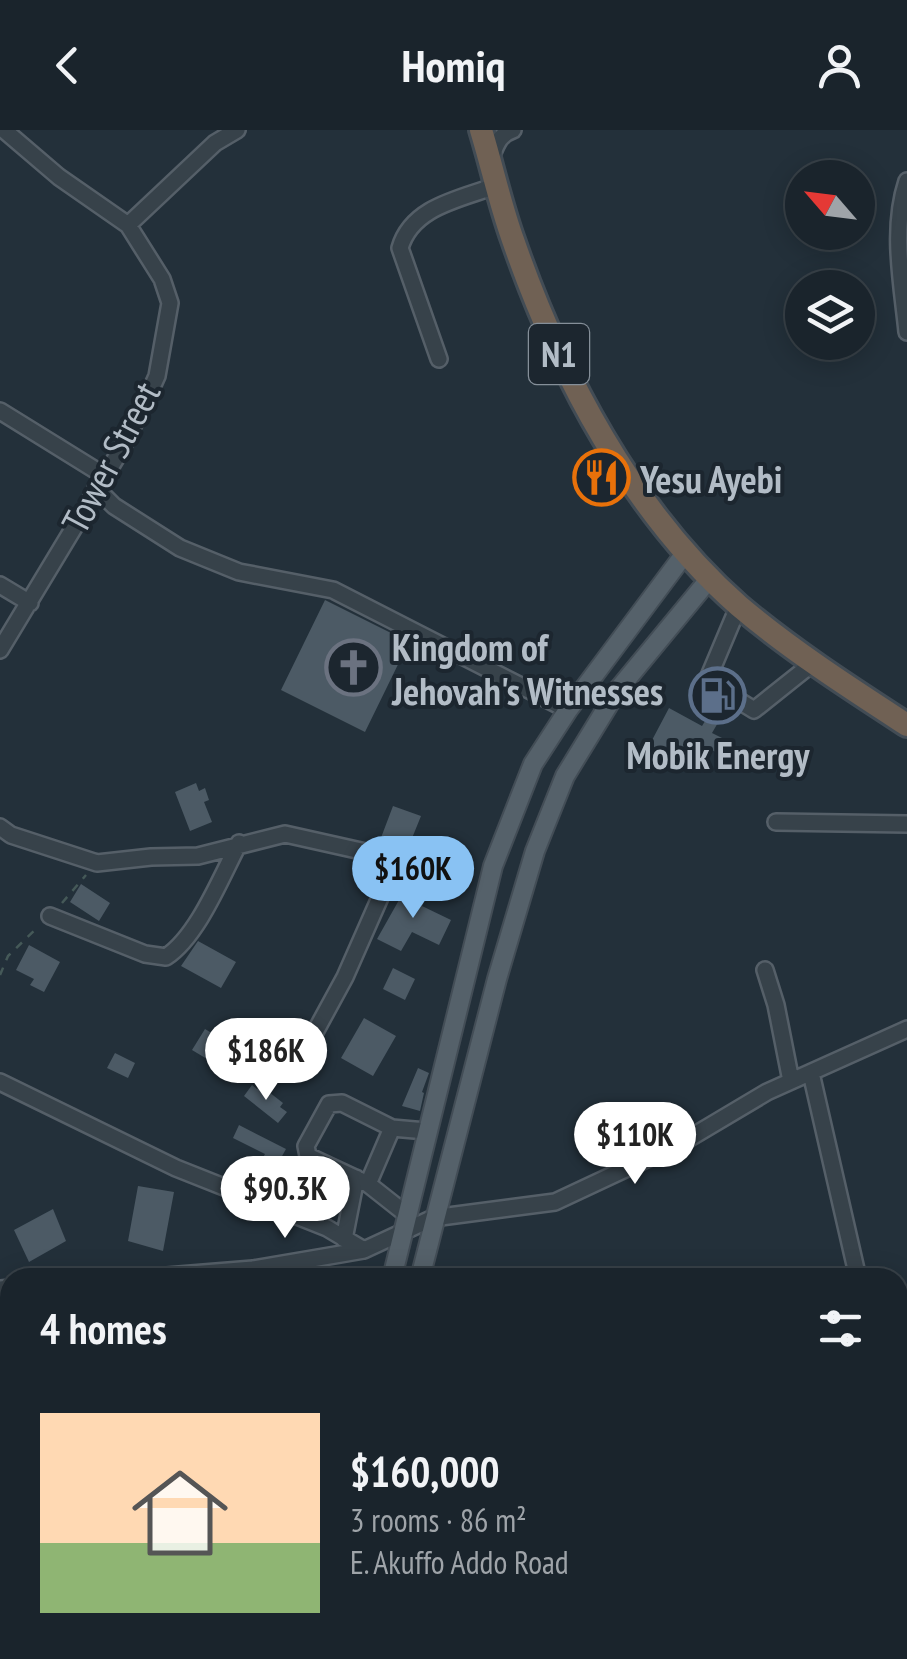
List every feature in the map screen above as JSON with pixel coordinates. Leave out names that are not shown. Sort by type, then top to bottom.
[{"type":"highway","name":"N1","points":[[482,130],[532,293],[564,366],[620,465],[686,552],[739,605],[813,662],[907,725]]},
{"type":"main road","points":[[394,1268],[493,866],[533,764],[568,710],[686,552]]},
{"type":"main road","points":[[422,1268],[468,1082],[530,868],[565,776],[617,691],[710,577]]},
{"type":"street","points":[[4,130],[60,177],[128,225],[215,143],[237,130]]},
{"type":"street","points":[[490,160],[504,133],[514,130]]},
{"type":"street","points":[[907,180],[898,251],[907,332]]},
{"type":"street","points":[[439,359],[400,248],[403,237],[411,222],[423,214],[498,186]]},
{"type":"street","name":"Tower Street","points":[[0,650],[122,448],[157,376],[170,303],[162,279],[128,225]]},
{"type":"street","points":[[0,410],[101,482],[114,506],[180,548],[239,572],[333,590],[568,710]]},
{"type":"street","points":[[0,585],[30,603]]},
{"type":"street","points":[[739,605],[706,680],[754,710],[813,662]]},
{"type":"street","points":[[776,822],[907,824]]},
{"type":"street","points":[[0,827],[97,863],[198,856],[285,834],[397,859],[345,978],[308,1045]]},
{"type":"street","points":[[50,916],[146,954],[166,957],[178,950],[197,921],[239,843]]},
{"type":"street","points":[[765,970],[791,1081]]},
{"type":"street","points":[[259,1268],[364,1250],[434,1218],[556,1202],[684,1142],[791,1081],[907,1029]]},
{"type":"street","points":[[810,1072],[856,1268]]},
{"type":"street","points":[[0,1082],[176,1168],[327,1228],[364,1250]]},
{"type":"street","points":[[406,1214],[362,1181],[306,1152],[329,1104],[342,1103],[392,1128],[426,1131]]},
{"type":"street","points":[[344,1238],[362,1181],[392,1128]]},
{"type":"building","points":[[325,600],[409,642],[365,732],[281,690]]},
{"type":"building","points":[[710,696],[734,711],[730,718],[723,714],[712,733],[728,741],[721,755],[710,749],[700,767],[667,750],[656,769],[641,761],[669,708],[702,726],[713,708],[706,704]]},
{"type":"building","points":[[196,783],[199,791],[205,788],[209,800],[204,802],[212,822],[190,831],[175,792]]},
{"type":"building","points":[[393,806],[421,816],[406,853],[379,843]]},
{"type":"building","points":[[81,884],[110,903],[99,921],[70,902]]},
{"type":"building","points":[[408,884],[428,895],[422,906],[451,920],[439,945],[412,932],[401,951],[377,939]]},
{"type":"building","points":[[198,941],[236,962],[221,988],[181,966]]},
{"type":"building","points":[[29,945],[60,962],[44,992],[30,985],[34,979],[16,970]]},
{"type":"building","points":[[393,968],[415,979],[405,1000],[383,989]]},
{"type":"building","points":[[364,1018],[396,1036],[373,1076],[341,1058]]},
{"type":"building","points":[[205,1029],[247,1049],[232,1074],[192,1050]]},
{"type":"building","points":[[115,1053],[135,1063],[128,1078],[107,1068]]},
{"type":"building","points":[[418,1068],[429,1073],[420,1111],[402,1106]]},
{"type":"building","points":[[252,1085],[257,1089],[260,1085],[283,1103],[280,1107],[287,1112],[278,1123],[244,1096]]},
{"type":"building","points":[[239,1125],[286,1149],[263,1190],[250,1182],[265,1154],[233,1138]]},
{"type":"building","points":[[311,1184],[331,1186],[329,1204],[308,1202]]},
{"type":"building","points":[[138,1186],[174,1192],[163,1251],[128,1241]]},
{"type":"building","points":[[53,1209],[66,1241],[29,1262],[14,1230]]},
{"type":"place","name":"Yesu Ayebi","points":[[601,478]]},
{"type":"place","name":"Kingdom of Jehovah's Witnesses","points":[[353,668]]},
{"type":"place","name":"Mobik Energy","points":[[718,696]]}]
